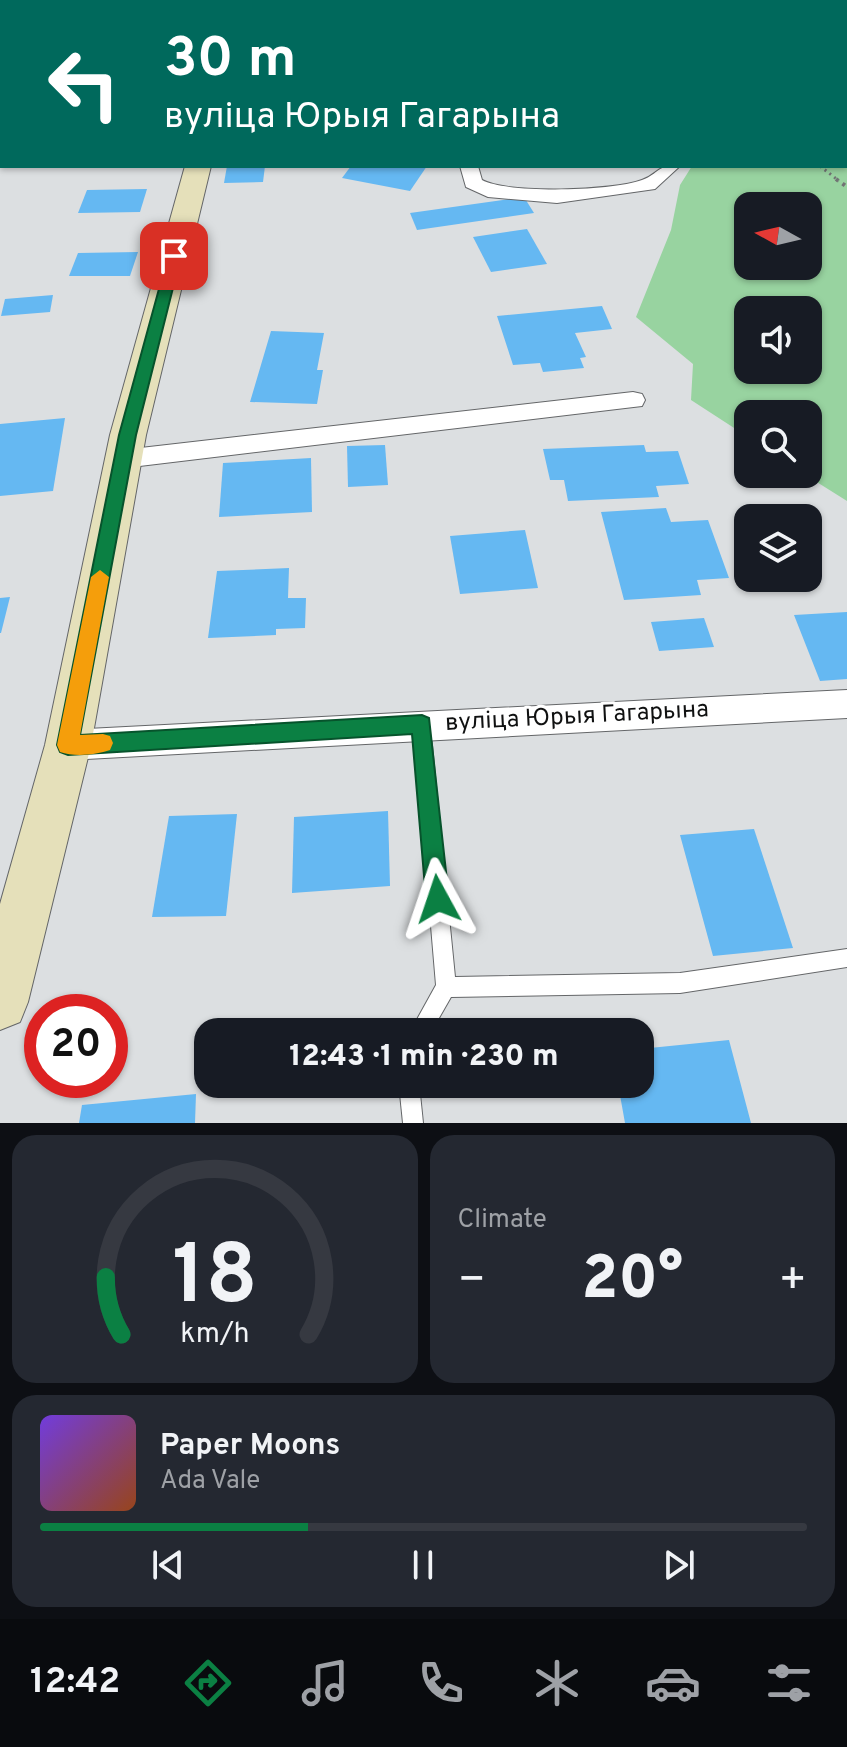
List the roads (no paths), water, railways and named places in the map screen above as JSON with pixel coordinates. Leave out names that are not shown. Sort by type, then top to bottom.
[{"type":"street","points":[[0,1002],[68,745],[123,459],[197,168]]},
{"type":"street","points":[[469,168],[473,183],[488,191],[557,197],[648,185],[669,168]]},
{"type":"street","points":[[123,459],[633,400]]},
{"type":"street","name":"вуліца Юрыя Гагарына","points":[[68,745],[847,704]]},
{"type":"lane","points":[[422,724],[446,987],[428,1018]]},
{"type":"lane","points":[[446,987],[680,983],[847,958]]},
{"type":"lane","points":[[410,1098],[413,1123]]}]
